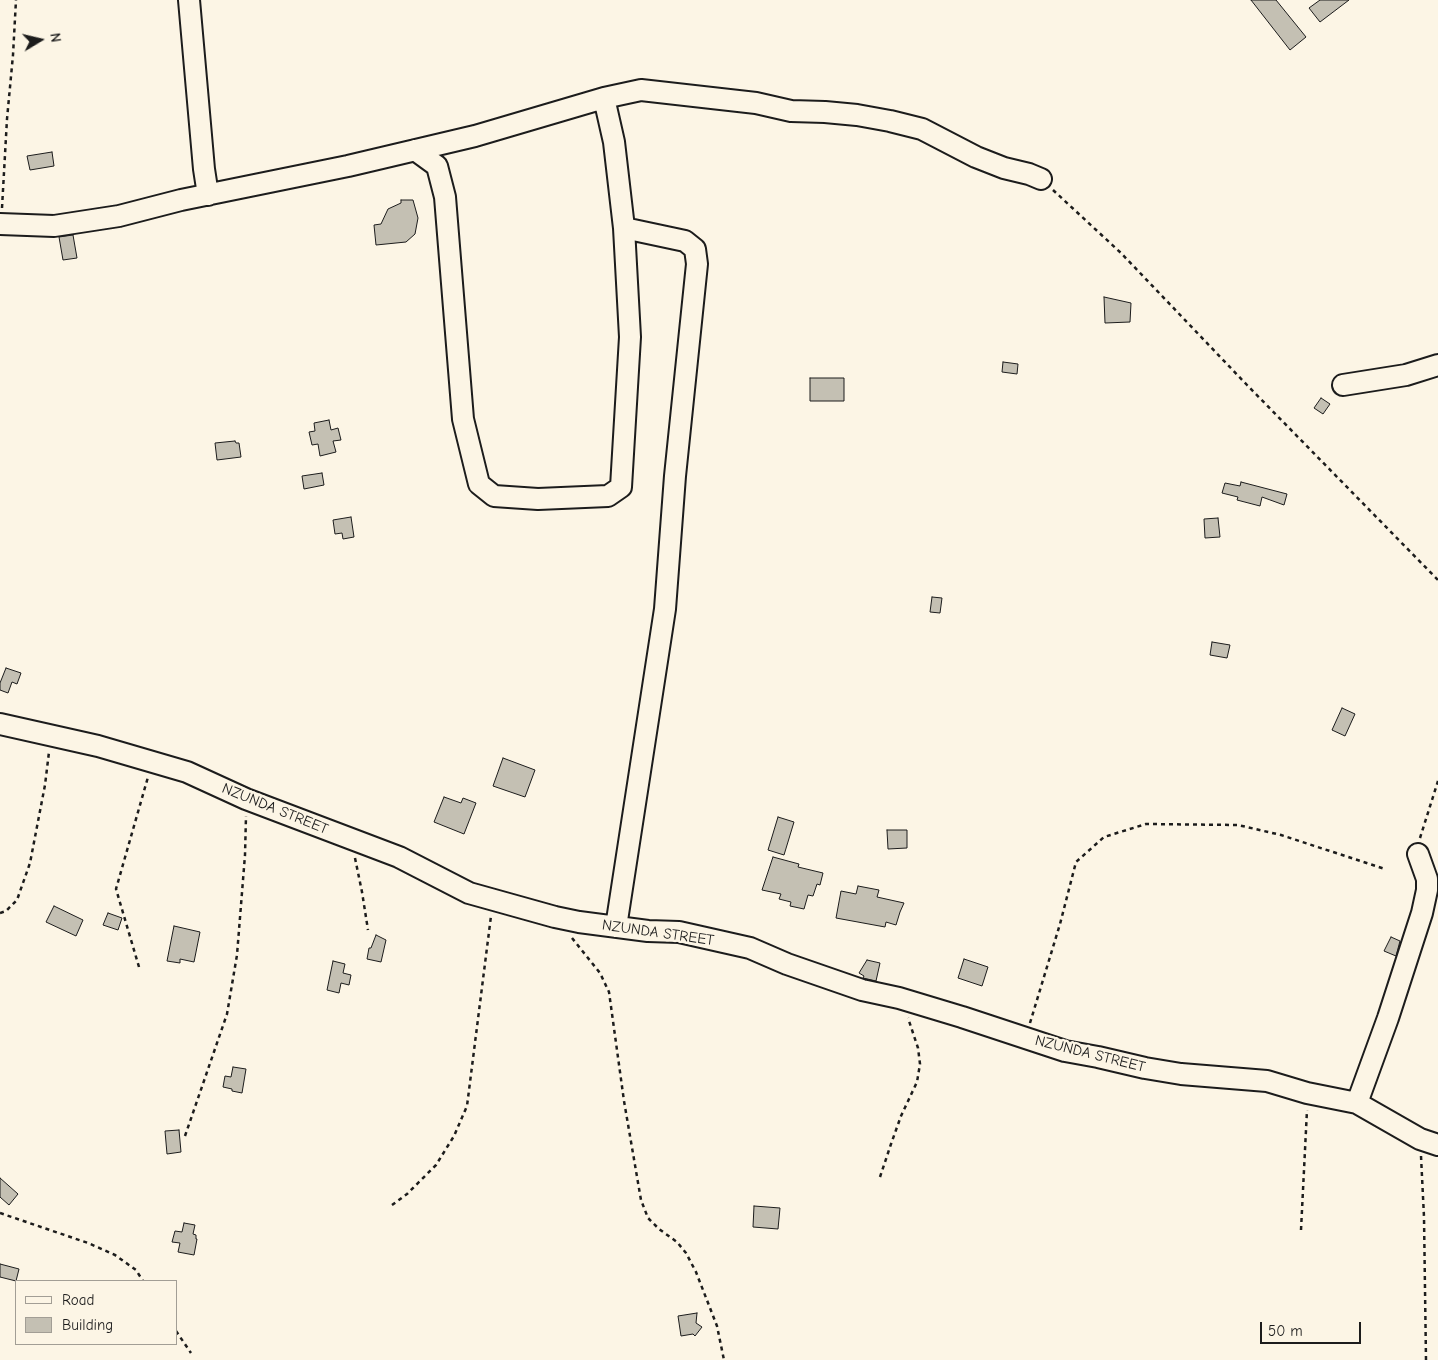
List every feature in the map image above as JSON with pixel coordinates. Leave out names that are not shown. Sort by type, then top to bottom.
[{"type":"street","points":[[189,0],[208,195]]},
{"type":"street","points":[[1,224],[54,226],[118,216],[181,200],[348,166],[475,136],[604,98],[641,90],[756,102],[791,111],[833,112],[890,121],[922,129],[976,157],[1040,179]]},
{"type":"street","points":[[414,150],[437,166],[446,197],[463,418],[479,484],[494,496],[538,499],[608,496],[621,487],[630,336],[624,228],[614,142],[604,98]]},
{"type":"street","points":[[616,927],[664,609],[675,476],[697,264],[695,249],[685,240],[624,228]]},
{"type":"street","points":[[1343,385],[1406,375],[1438,366]]},
{"type":"street","name":"NZUNDA STREET","points":[[0,724],[98,746],[187,772],[246,799],[399,858],[469,893],[579,922],[648,931],[679,932],[750,948],[787,964],[862,990],[898,998],[962,1017],[1065,1051],[1181,1074],[1267,1081],[1308,1094],[1357,1102],[1429,1142]]},
{"type":"street","points":[[1357,1102],[1388,1018],[1422,913],[1427,890],[1427,879],[1418,854]]},
{"type":"path","points":[[1,224],[16,0]]},
{"type":"path","points":[[1040,179],[1121,253],[1274,413],[1438,580]]},
{"type":"path","points":[[0,913],[6,911],[17,900],[30,863],[52,736]]},
{"type":"path","points":[[139,967],[116,889],[153,761]]},
{"type":"path","points":[[1418,854],[1427,814],[1438,781]]},
{"type":"path","points":[[185,1136],[227,1014],[237,955],[245,855],[246,799]]},
{"type":"path","points":[[1025,1038],[1060,924],[1076,862],[1104,837],[1146,824],[1238,825],[1281,835],[1385,869]]},
{"type":"path","points":[[351,840],[368,930]]},
{"type":"path","points":[[392,1205],[407,1194],[436,1165],[454,1136],[467,1106],[493,900]]},
{"type":"path","points":[[572,938],[600,973],[609,992],[624,1101],[641,1200],[648,1218],[658,1230],[677,1242],[690,1259],[717,1326],[724,1360]]},
{"type":"path","points":[[880,1177],[890,1144],[916,1082],[920,1064],[918,1048],[898,998]]},
{"type":"path","points":[[1301,1230],[1308,1094]]},
{"type":"path","points":[[1426,1360],[1424,1217],[1429,1142]]},
{"type":"path","points":[[0,1213],[115,1255],[136,1270],[142,1280]]},
{"type":"path","points":[[178,1334],[191,1353]]},
{"type":"building","points":[[1251,0],[1276,0],[1306,37],[1290,50]]},
{"type":"building","points":[[1320,0],[1349,0],[1320,22],[1309,8]]},
{"type":"building","points":[[52,152],[54,166],[30,170],[27,156]]},
{"type":"building","points":[[401,200],[413,200],[418,218],[415,234],[406,242],[376,245],[374,225],[381,224],[388,209],[401,203]]},
{"type":"building","points":[[73,235],[77,258],[63,260],[59,237]]},
{"type":"building","points":[[1104,297],[1131,303],[1130,322],[1105,323]]},
{"type":"building","points":[[1003,362],[1018,364],[1017,374],[1002,372]]},
{"type":"building","points":[[810,378],[844,378],[844,401],[810,401]]},
{"type":"building","points":[[1321,398],[1330,404],[1323,414],[1314,408]]},
{"type":"building","points":[[329,420],[331,430],[338,428],[341,440],[333,441],[336,452],[320,456],[318,444],[312,445],[309,432],[315,431],[314,423]]},
{"type":"building","points":[[235,441],[239,443],[241,457],[217,460],[215,443]]},
{"type":"building","points":[[322,473],[324,485],[304,489],[302,476]]},
{"type":"building","points":[[1241,482],[1287,494],[1284,505],[1262,497],[1260,506],[1237,500],[1238,497],[1222,493],[1225,483],[1240,486]]},
{"type":"building","points":[[351,517],[354,537],[343,539],[342,533],[335,534],[333,520]]},
{"type":"building","points":[[1218,518],[1220,537],[1205,538],[1204,519]]},
{"type":"building","points":[[932,597],[942,598],[940,613],[930,612]]},
{"type":"building","points":[[1212,642],[1230,645],[1227,658],[1210,655]]},
{"type":"building","points":[[6,668],[21,673],[17,684],[12,682],[8,693],[0,690],[0,683]]},
{"type":"building","points":[[1342,708],[1355,714],[1345,736],[1332,730]]},
{"type":"building","points":[[503,758],[535,770],[525,797],[493,786]]},
{"type":"building","points":[[444,797],[461,803],[463,798],[476,803],[464,834],[434,822]]},
{"type":"building","points":[[778,817],[794,822],[784,855],[768,850]]},
{"type":"building","points":[[887,830],[907,830],[907,848],[888,849]]},
{"type":"building","points":[[773,857],[799,864],[798,867],[823,873],[820,885],[817,884],[813,896],[808,895],[804,909],[790,906],[791,902],[779,899],[781,894],[762,890]]},
{"type":"building","points":[[858,886],[879,890],[877,897],[904,903],[896,925],[886,922],[885,927],[836,918],[841,891],[856,894]]},
{"type":"building","points":[[54,906],[83,920],[76,936],[46,922]]},
{"type":"building","points":[[108,913],[122,918],[118,930],[103,925]]},
{"type":"building","points":[[174,926],[200,932],[194,962],[180,959],[180,963],[167,961]]},
{"type":"building","points":[[376,935],[386,940],[381,962],[367,959],[369,948],[371,948]]},
{"type":"building","points":[[1391,937],[1400,941],[1396,956],[1384,951]]},
{"type":"building","points":[[964,959],[988,967],[982,986],[958,978]]},
{"type":"building","points":[[867,960],[880,963],[876,981],[863,978],[864,976],[859,973]]},
{"type":"building","points":[[333,961],[345,964],[343,973],[351,975],[349,985],[341,983],[339,993],[327,990]]},
{"type":"building","points":[[233,1067],[246,1069],[242,1093],[223,1087],[225,1076],[231,1077]]},
{"type":"building","points":[[179,1130],[181,1152],[167,1154],[165,1131]]},
{"type":"building","points":[[0,1178],[18,1194],[9,1205],[0,1197]]},
{"type":"building","points":[[754,1206],[780,1208],[778,1229],[753,1227]]},
{"type":"building","points":[[184,1223],[195,1225],[193,1234],[196,1235],[197,1239],[194,1255],[178,1252],[180,1243],[172,1242],[175,1231],[182,1232]]},
{"type":"building","points":[[0,1264],[19,1269],[15,1281],[0,1277]]},
{"type":"building","points":[[697,1313],[696,1323],[702,1327],[695,1336],[693,1334],[681,1336],[678,1316]]}]
